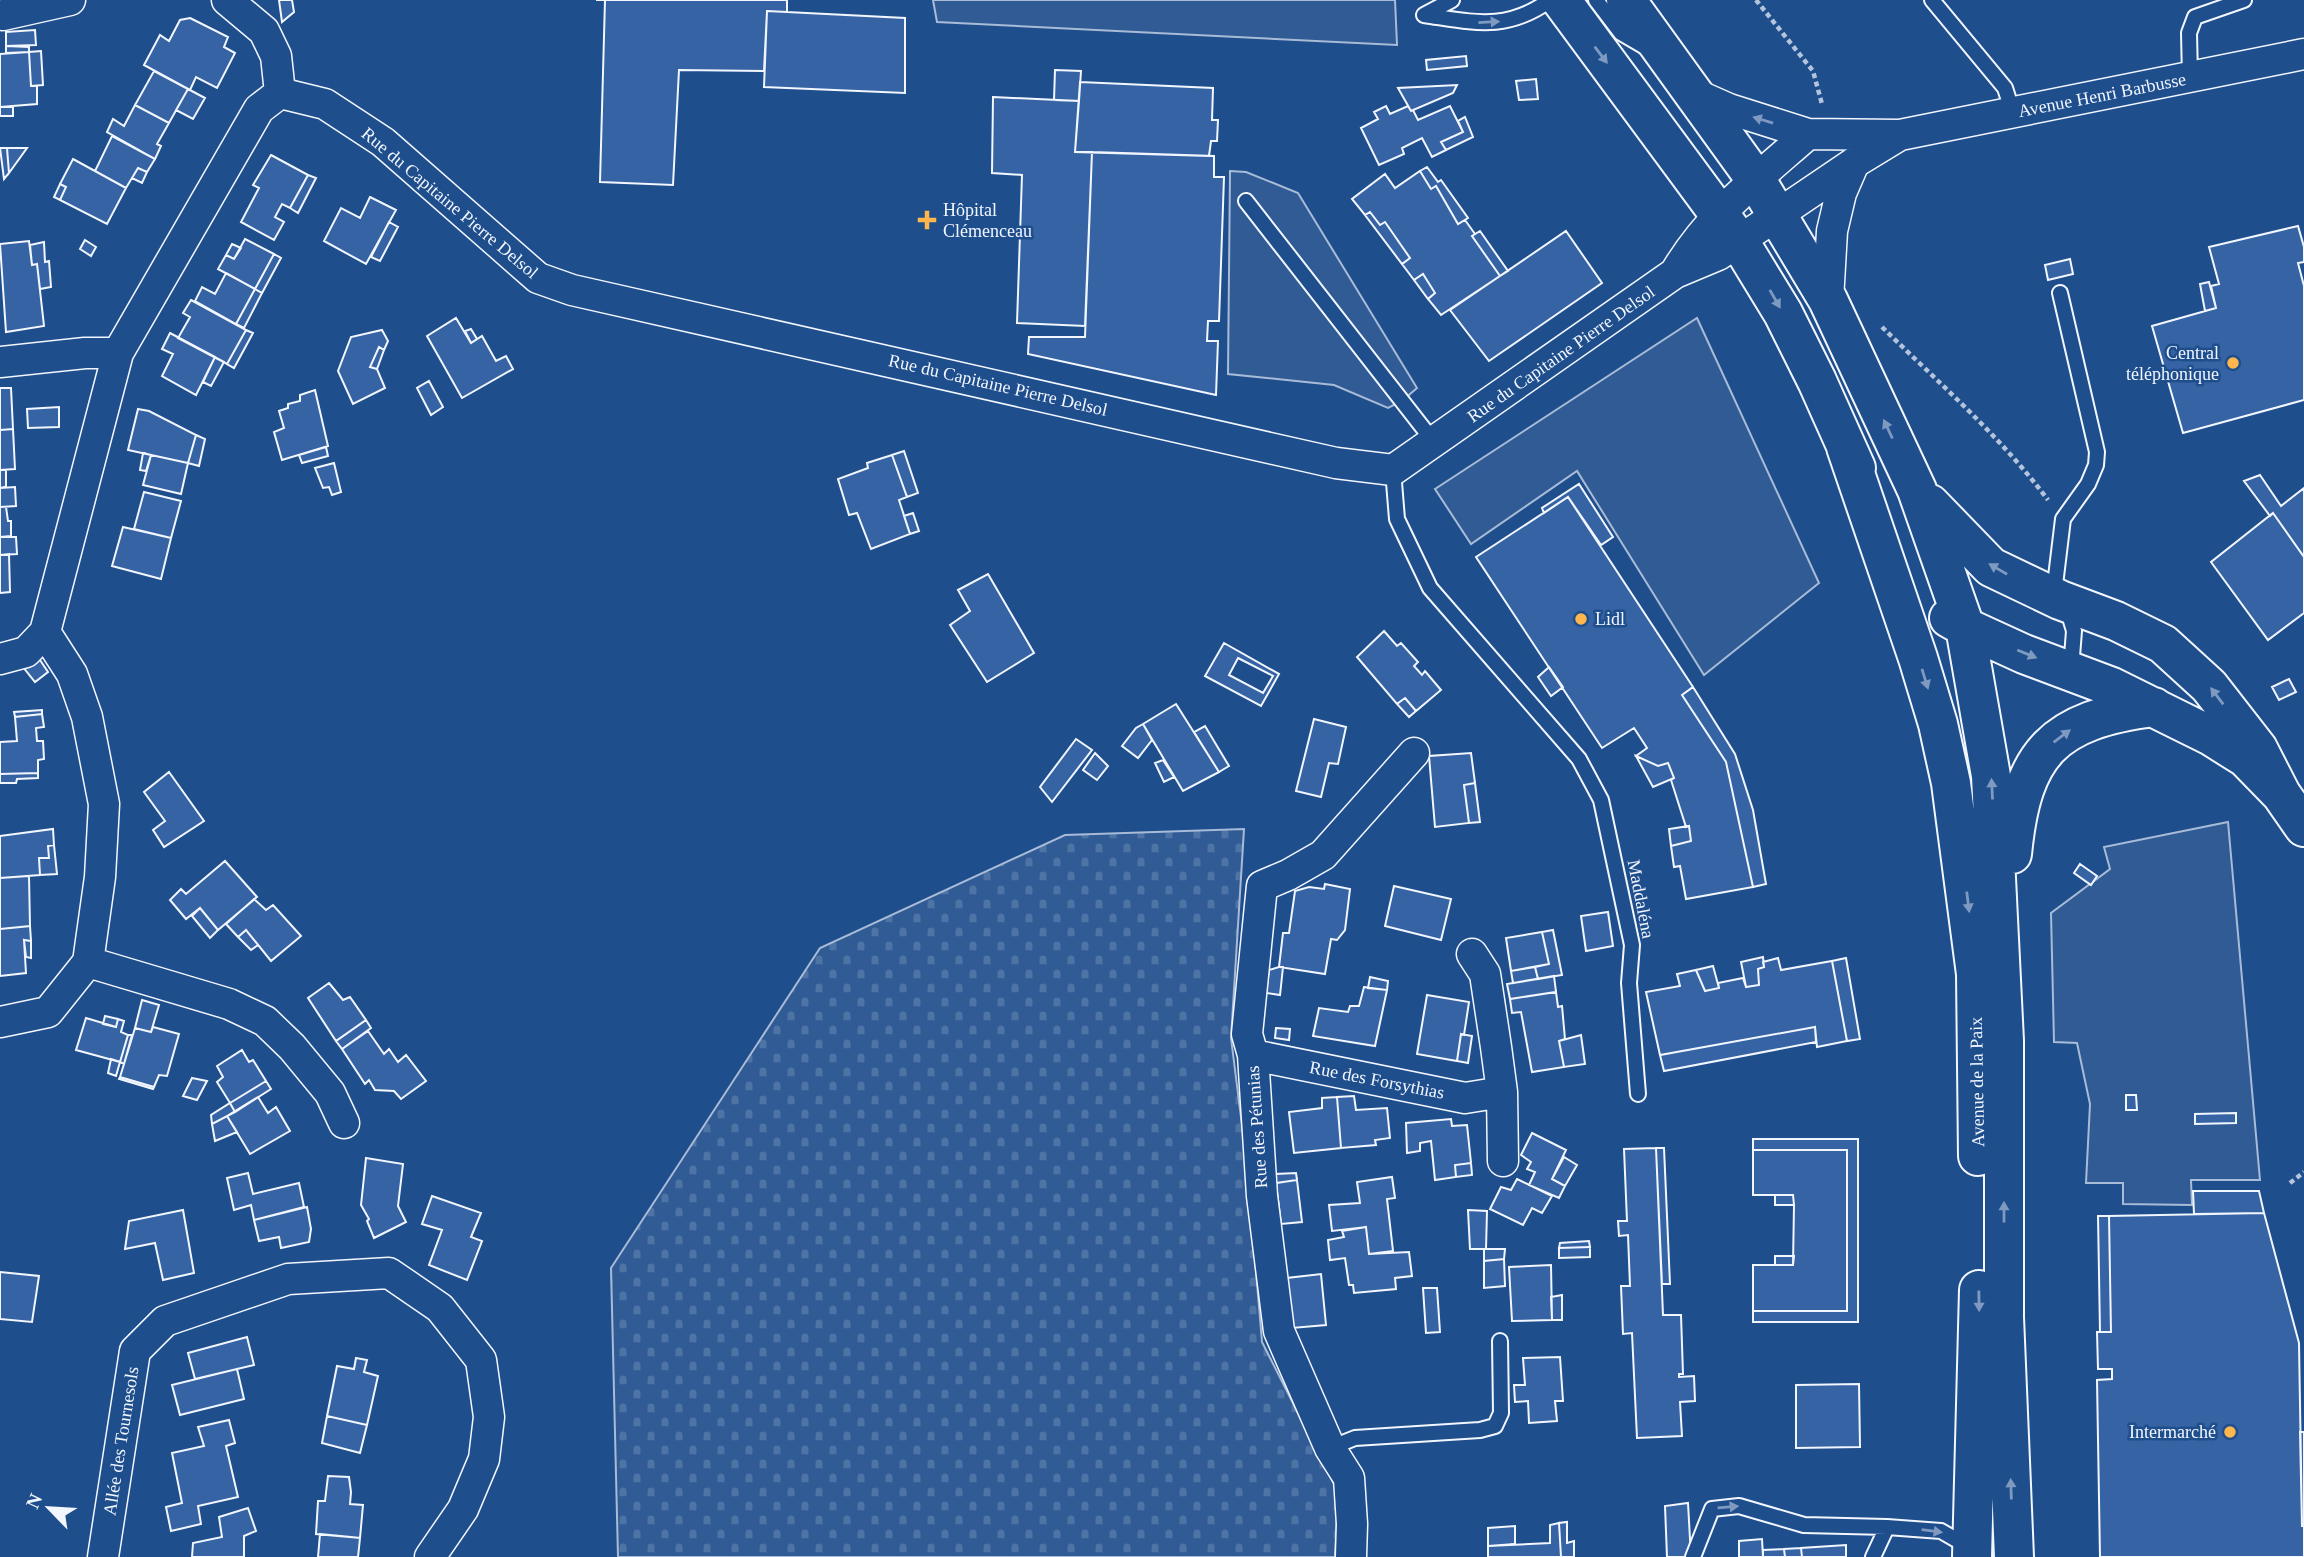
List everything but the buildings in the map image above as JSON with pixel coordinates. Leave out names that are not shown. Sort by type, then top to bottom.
[{"type":"main road","points":[[1561,0],[1729,227],[1783,313],[1917,592],[1930,605],[1965,627],[2024,654],[2112,687],[2211,736],[2246,758],[2281,794]]},
{"type":"main road","name":"Avenue de la Paix","points":[[1626,0],[1756,180],[1828,300],[1917,491],[1965,627],[1991,776],[2001,961],[2004,1041],[2004,1317],[2014,1557]]},
{"type":"main road","name":"Avenue de la Paix","points":[[1846,447],[1904,614],[1938,724],[1951,783],[1976,974],[1979,1317],[1972,1553]]},
{"type":"main road","points":[[1917,491],[1991,567],[2162,644],[2209,686],[2258,749],[2281,794],[2304,827]]},
{"type":"main road","points":[[2001,961],[2014,828],[2022,795],[2034,768],[2053,742],[2067,731],[2106,715],[2154,706]]},
{"type":"street","points":[[3,15],[70,0]]},
{"type":"street","points":[[0,659],[26,652],[45,632],[118,353],[259,109],[280,93],[276,56],[264,31],[228,0]]},
{"type":"street","name":"Avenue Henri Barbusse","points":[[1695,94],[1729,109],[1815,122],[1829,136],[1900,135],[2304,54]]},
{"type":"street","name":"Rue du Capitaine Pierre Delsol","points":[[280,93],[325,104],[383,142],[538,278],[572,290],[1336,463],[1393,470],[1675,274],[1703,231],[1729,227]]},
{"type":"street","points":[[1729,227],[1756,180],[1815,122]]},
{"type":"street","name":"Avenue Henri Barbusse","points":[[1729,227],[1778,215],[1900,135]]},
{"type":"street","points":[[1828,300],[1832,232],[1841,193],[1854,163]]},
{"type":"street","points":[[0,362],[85,352],[118,353]]},
{"type":"street","points":[[0,1022],[48,1012],[88,962],[100,877],[104,804],[88,717],[72,674],[45,632]]},
{"type":"street","name":"Rue des Pétunias","points":[[1351,1557],[1349,1478],[1330,1448],[1279,1331],[1262,1196],[1253,1055],[1247,1034],[1262,886],[1323,855],[1414,752]]},
{"type":"street","points":[[1472,954],[1485,974],[1502,1092],[1503,1161]]},
{"type":"street","points":[[88,962],[229,1004],[265,1021],[292,1047],[330,1093],[344,1123]]},
{"type":"street","name":"Rue des Forsythias","points":[[1253,1055],[1465,1098],[1502,1092]]},
{"type":"street","name":"Allée des Tournesols","points":[[103,1557],[135,1351],[142,1343],[165,1321],[288,1279],[389,1273],[440,1308],[481,1360],[489,1417],[484,1459],[463,1509],[430,1557]]},
{"type":"lane","points":[[1452,0],[1424,15],[1485,24],[1511,20],[1550,0]]},
{"type":"lane","points":[[1596,0],[1621,33],[1673,63]]},
{"type":"lane","points":[[1932,0],[2005,88],[2013,113]]},
{"type":"lane","points":[[2190,77],[2189,33],[2195,18],[2244,0]]},
{"type":"lane","points":[[1246,201],[1434,443]]},
{"type":"lane","points":[[2060,293],[2096,452],[2096,465],[2092,474],[2063,519],[2062,525],[2055,585],[2074,631],[2070,671]]},
{"type":"lane","name":"Maddaléna","points":[[1393,470],[1397,519],[1430,588],[1579,760],[1601,800],[1632,945],[1629,984],[1638,1094]]},
{"type":"lane","points":[[1330,1448],[1355,1438],[1480,1430],[1495,1426],[1501,1413],[1500,1341]]},
{"type":"lane","points":[[1693,1557],[1712,1509],[1739,1506],[1804,1525],[1941,1531],[1972,1553]]},
{"type":"lane","points":[[1873,1557],[1887,1527]]},
{"type":"path","points":[[1756,0],[1813,71],[1815,122]]},
{"type":"path","points":[[1882,327],[2015,460],[2053,506],[2062,525]]},
{"type":"path","points":[[2290,1183],[2304,1172]]},
{"type":"green space","points":[[1244,829],[1231,1038],[1247,1165],[1262,1342],[1338,1492],[1335,1557],[618,1557],[611,1268],[820,948],[1065,835]]},
{"type":"shaded area","points":[[933,0],[1395,0],[1397,45],[937,22]]},
{"type":"shaded area","points":[[1230,171],[1246,172],[1298,193],[1417,388],[1402,401],[1388,408],[1334,385],[1228,374]]},
{"type":"shaded area","points":[[1697,318],[1819,583],[1704,675],[1577,471],[1471,544],[1435,489]]},
{"type":"shaded area","points":[[2228,822],[2260,1180],[2191,1180],[2192,1205],[2123,1204],[2123,1183],[2086,1183],[2090,1104],[2077,1043],[2054,1042],[2051,913],[2110,869],[2104,847]]},
{"type":"place","name":"Hôpital Clémenceau","points":[[927,220]]},
{"type":"place","name":"Central téléphonique","points":[[2233,363]]},
{"type":"place","name":"Lidl","points":[[1581,619]]},
{"type":"place","name":"Intermarché","points":[[2230,1432]]}]
